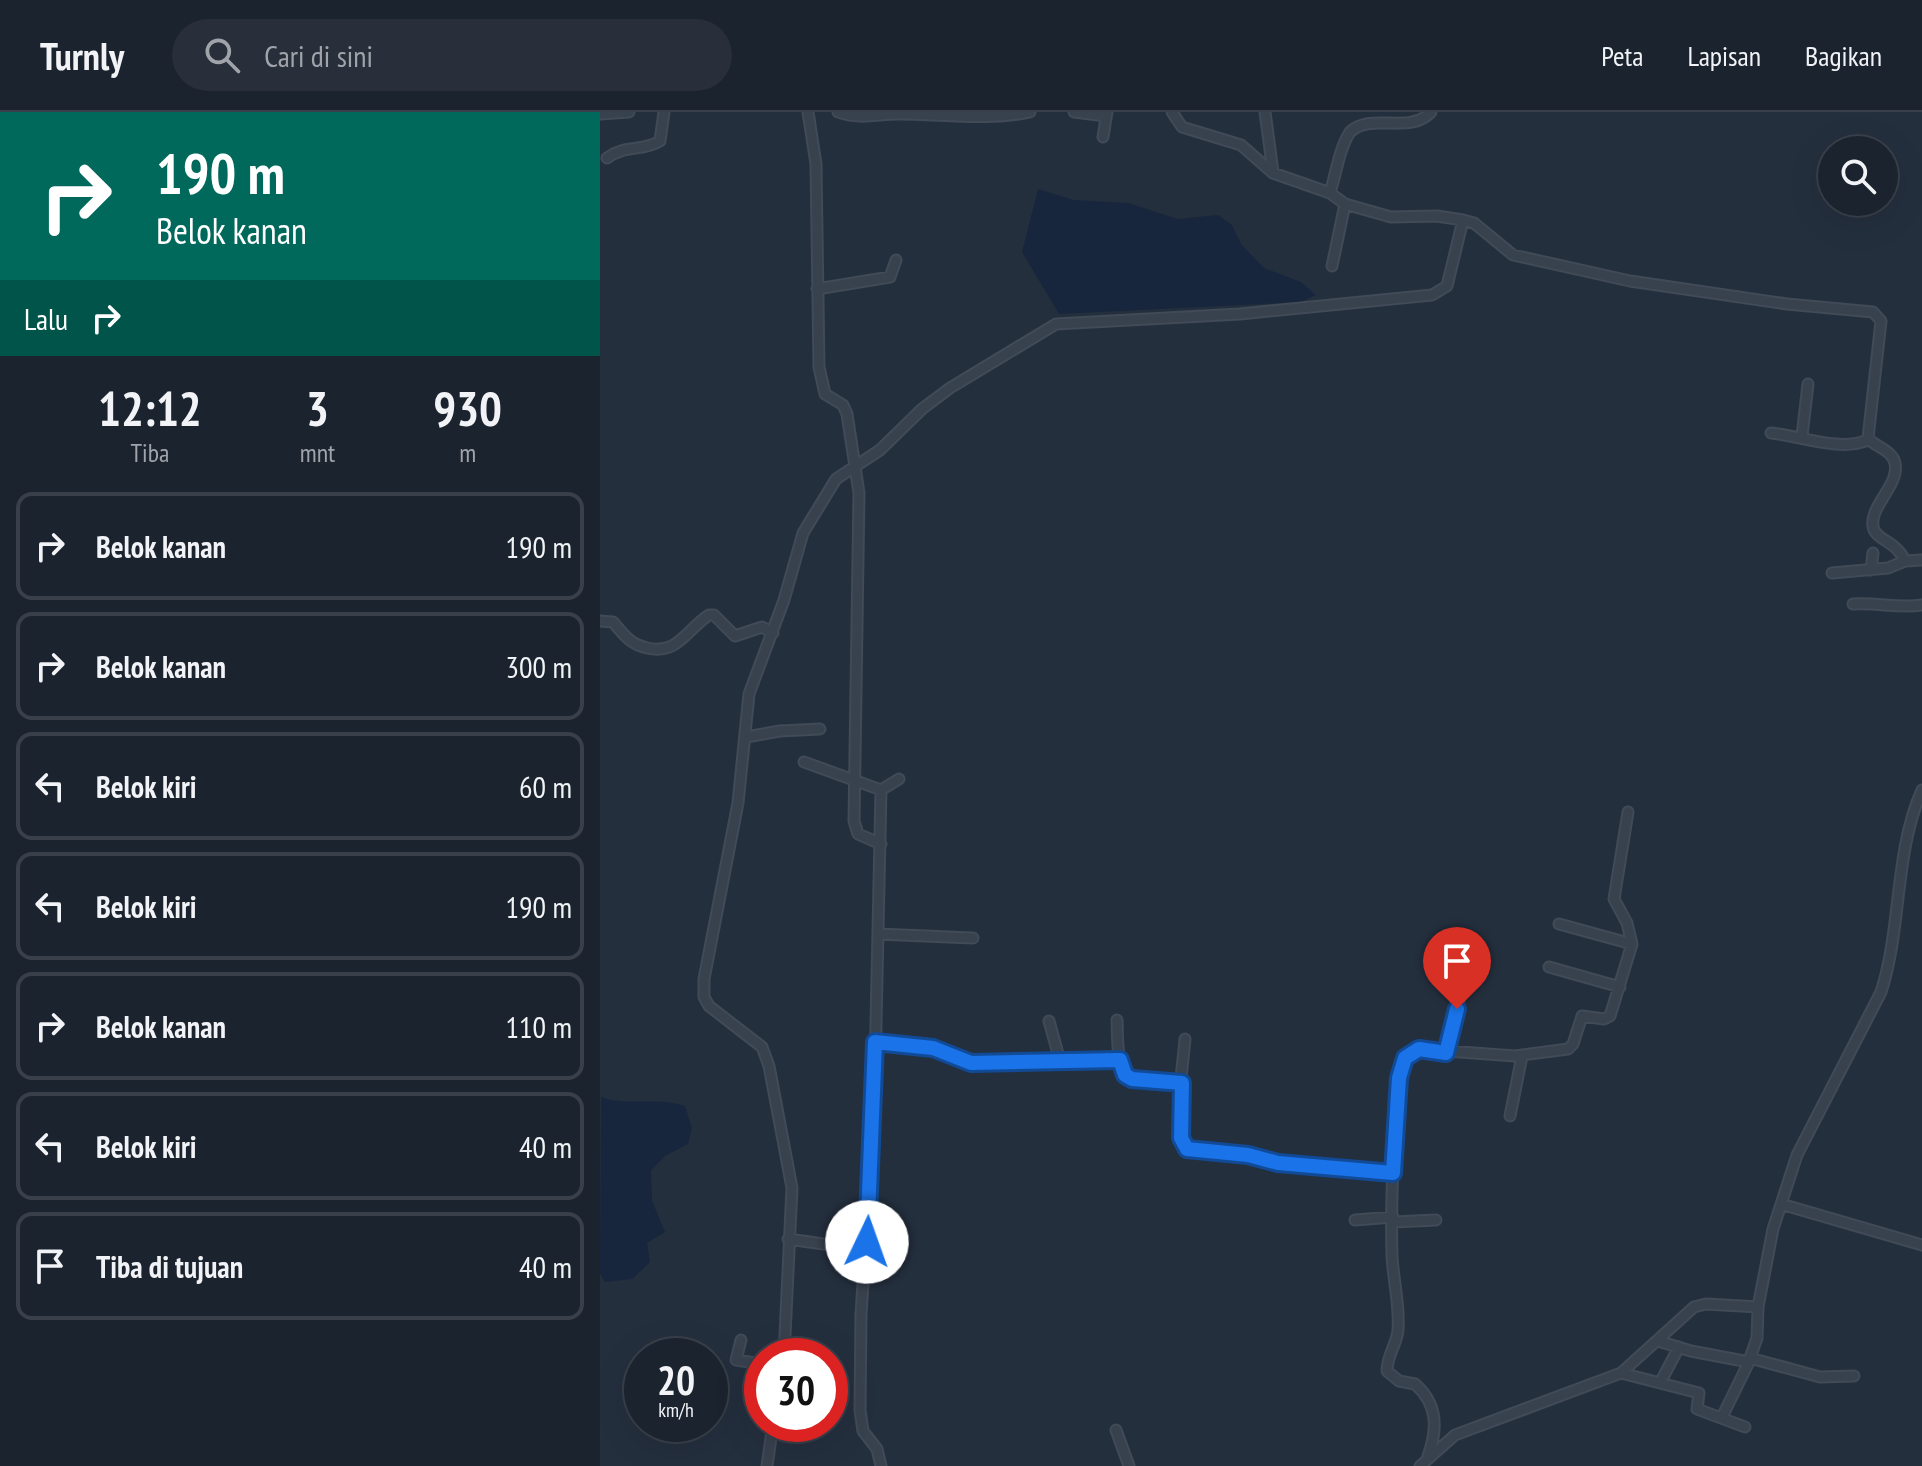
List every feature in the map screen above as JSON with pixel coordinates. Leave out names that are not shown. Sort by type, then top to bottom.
[{"type":"street","points":[[600,114],[629,112]]},
{"type":"street","points":[[607,158],[621,148],[654,145],[660,141],[664,112]]},
{"type":"street","points":[[808,112],[816,164],[822,386],[825,394],[845,409],[857,466],[860,503],[856,634],[856,831],[881,844]]},
{"type":"street","points":[[838,112],[855,118],[898,114],[1030,112]]},
{"type":"street","points":[[1074,112],[1106,114],[1103,137]]},
{"type":"street","points":[[1172,112],[1182,127],[1241,145],[1273,173],[1330,193],[1345,204],[1391,217],[1437,216],[1474,223],[1513,255],[1593,273],[1787,304],[1873,312],[1881,321],[1868,440]]},
{"type":"street","points":[[1265,112],[1273,173]]},
{"type":"street","points":[[1330,193],[1345,141],[1359,123],[1377,117],[1418,120],[1431,112]]},
{"type":"street","points":[[1332,266],[1345,204]]},
{"type":"street","points":[[785,1338],[792,1188],[766,1054],[756,1041],[713,1011],[704,997],[704,979],[724,885],[746,737],[749,694],[773,633],[800,540],[809,520],[836,479],[899,434],[929,403],[1056,324],[1240,314],[1437,294],[1447,286],[1463,220]]},
{"type":"street","points":[[817,289],[890,277],[896,260]]},
{"type":"street","points":[[1802,436],[1808,384]]},
{"type":"street","points":[[1771,433],[1802,436],[1825,443],[1861,443],[1868,440]]},
{"type":"street","points":[[1868,440],[1891,455],[1894,463],[1892,480],[1875,516],[1874,528],[1878,536],[1898,548],[1905,561]]},
{"type":"street","points":[[1871,570],[1873,553]]},
{"type":"street","points":[[1832,573],[1871,570],[1922,560]]},
{"type":"street","points":[[1853,604],[1881,602],[1899,609],[1922,605]]},
{"type":"street","points":[[600,621],[613,622],[632,644],[662,652],[709,615],[714,615],[735,636],[762,627],[773,633]]},
{"type":"street","points":[[746,737],[820,729]]},
{"type":"street","points":[[804,762],[881,790],[899,779]]},
{"type":"street","points":[[881,790],[875,1042],[861,1314],[860,1410],[863,1431],[877,1449],[881,1466]]},
{"type":"street","points":[[1722,1417],[1750,1360],[1757,1338],[1758,1307],[1773,1229],[1797,1155],[1881,992],[1901,888],[1904,850],[1922,790]]},
{"type":"street","points":[[1428,1456],[1436,1427],[1431,1404],[1415,1384],[1399,1381],[1387,1371],[1387,1360],[1398,1327],[1392,1253],[1393,1173],[1399,1078],[1405,1058],[1419,1049],[1522,1056],[1571,1048],[1580,1018],[1588,1015],[1604,1019],[1610,1016],[1632,944],[1627,923],[1614,899],[1628,812]]},
{"type":"street","points":[[1559,924],[1632,944]]},
{"type":"street","points":[[878,934],[973,938]]},
{"type":"street","points":[[1446,1053],[1466,974],[1450,965]]},
{"type":"street","points":[[1549,967],[1620,987]]},
{"type":"street","points":[[1117,1020],[1120,1060],[1125,1075],[1132,1079],[1182,1083]]},
{"type":"street","points":[[1049,1021],[1060,1061]]},
{"type":"street","points":[[1185,1039],[1181,1138],[1187,1149],[1248,1155],[1278,1163],[1393,1173]]},
{"type":"street","points":[[875,1042],[933,1048],[971,1063],[1120,1060]]},
{"type":"street","points":[[1510,1116],[1522,1056]]},
{"type":"street","points":[[1781,1204],[1922,1245]]},
{"type":"street","points":[[1355,1220],[1436,1220]]},
{"type":"street","points":[[788,1239],[866,1250]]},
{"type":"street","points":[[1420,1466],[1455,1435],[1621,1373],[1700,1304],[1758,1307]]},
{"type":"street","points":[[741,1340],[736,1360],[744,1361]]},
{"type":"street","points":[[1658,1341],[1820,1377],[1854,1376]]},
{"type":"street","points":[[1660,1383],[1679,1347]]},
{"type":"street","points":[[1621,1373],[1699,1393],[1696,1407],[1745,1427]]},
{"type":"street","points":[[1116,1430],[1129,1466]]},
{"type":"street","points":[[767,1466],[770,1442]]},
{"type":"water","points":[[1038,189],[1074,200],[1128,203],[1178,219],[1218,215],[1232,225],[1241,244],[1264,268],[1301,282],[1316,295],[1301,302],[1059,314],[1022,252]]},
{"type":"water","points":[[601,1097],[685,1106],[692,1128],[688,1144],[665,1156],[651,1170],[652,1201],[665,1232],[647,1243],[650,1262],[632,1279],[605,1282],[600,1274]]},
{"type":"route","points":[[867,1242],[875,1042],[925,1046],[971,1063],[1120,1060],[1128,1078],[1182,1083],[1181,1138],[1187,1149],[1248,1155],[1278,1163],[1393,1173],[1397,1097],[1405,1058],[1413,1050],[1419,1049],[1446,1053],[1457,1009]]}]
